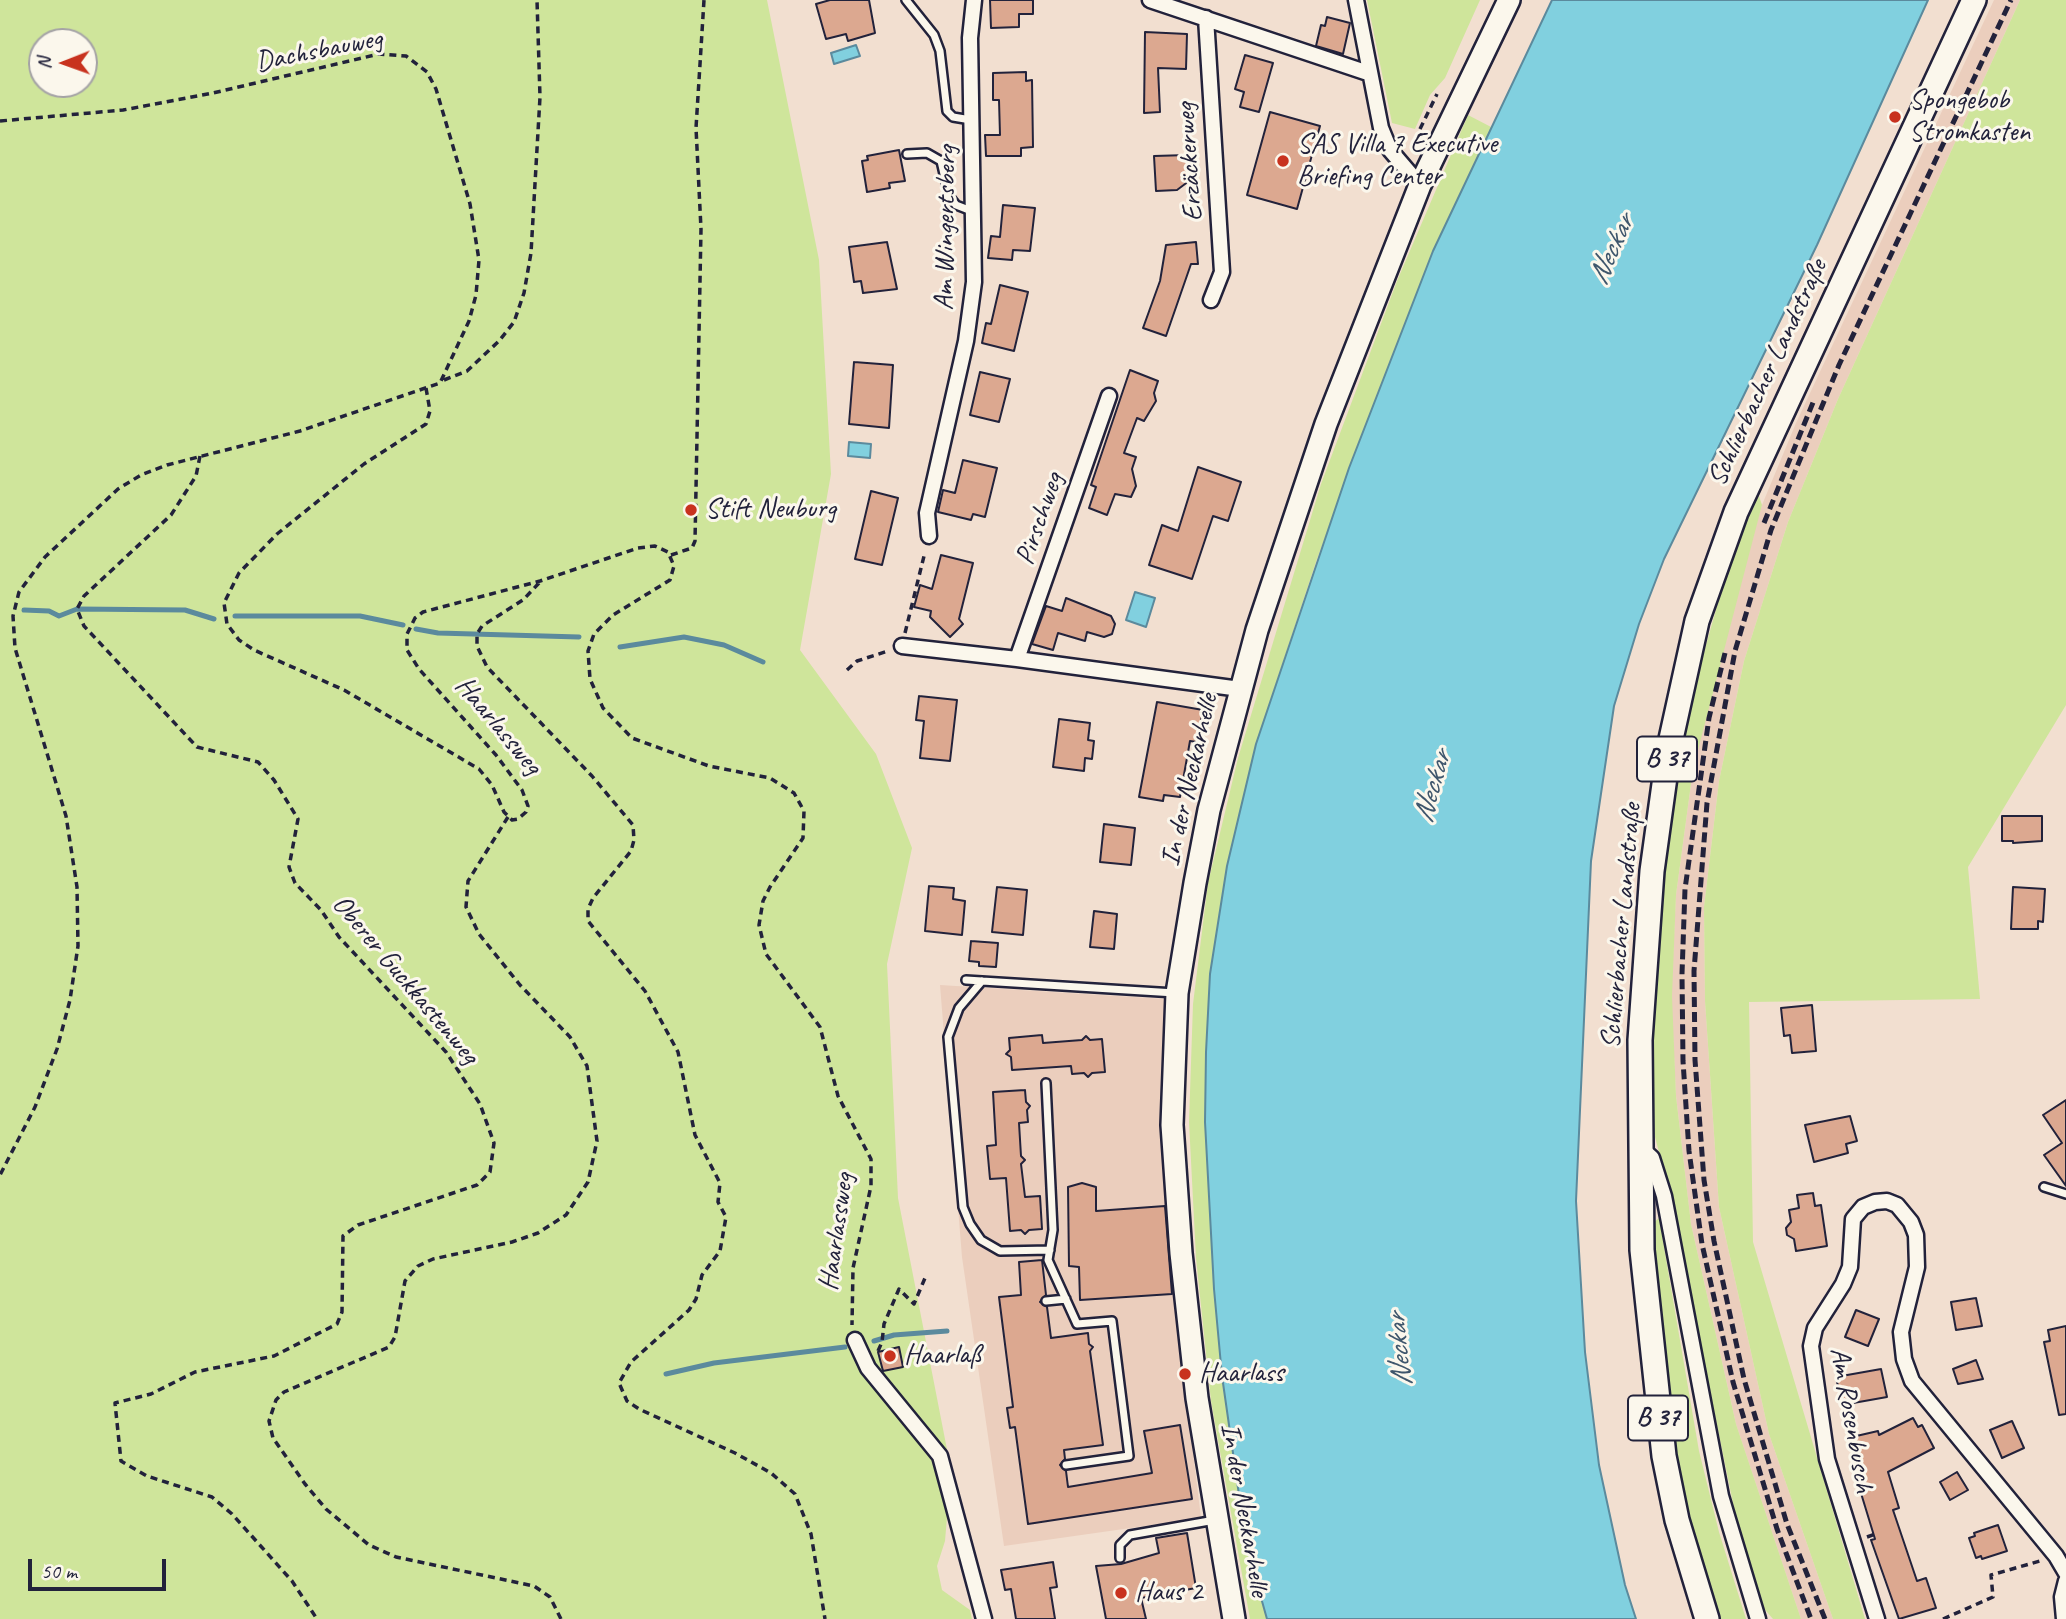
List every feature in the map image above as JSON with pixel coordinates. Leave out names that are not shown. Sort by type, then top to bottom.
[{"type":"main road","name":"In der Neckarhelle","points":[[1234,1619],[1197,1398],[1181,1253],[1172,1125],[1177,993],[1209,810],[1240,689],[1279,560],[1326,424],[1420,185],[1509,0]]},
{"type":"main road","name":"Schlierbacher Landstraße","points":[[1707,1619],[1677,1520],[1656,1399],[1642,1250],[1640,1040],[1652,871],[1669,748],[1697,621],[1736,512],[1974,0]]},
{"type":"street","name":"Am Wingertsberg","points":[[929,536],[927,513],[971,316],[975,212],[970,38],[974,0]]},
{"type":"street","points":[[1150,0],[1368,74]]},
{"type":"street","points":[[1356,0],[1368,74],[1381,128],[1390,150],[1420,185]]},
{"type":"street","name":"Erzäckerweg","points":[[1206,18],[1222,272],[1211,300]]},
{"type":"street","name":"Pirschweg","points":[[1017,659],[1109,396]]},
{"type":"street","points":[[904,639],[1017,659],[1240,689]]},
{"type":"street","points":[[1640,1147],[1653,1158],[1664,1195],[1721,1496],[1737,1560],[1758,1619]]},
{"type":"street","name":"Am Rosenbusch","points":[[1872,1617],[1827,1459],[1811,1346],[1815,1328],[1850,1267],[1853,1219],[1863,1207],[1875,1202],[1886,1201],[1897,1205],[1908,1217],[1916,1235],[1917,1267],[1902,1332],[1904,1359],[1912,1381],[2056,1556],[2066,1573]]},
{"type":"street","points":[[855,1340],[868,1368],[940,1456],[984,1619]]},
{"type":"street","points":[[2064,1619],[2063,1597],[2066,1581]]},
{"type":"lane","points":[[906,0],[934,35],[940,51],[947,111],[953,117],[972,120]]},
{"type":"lane","points":[[907,154],[927,153],[941,161],[950,196],[956,205],[975,212]]},
{"type":"lane","points":[[966,980],[1177,993]]},
{"type":"lane","points":[[982,981],[959,1008],[948,1037],[963,1206],[970,1224],[981,1240],[1000,1251],[1050,1250]]},
{"type":"lane","points":[[1046,1083],[1054,1230],[1048,1260],[1077,1324],[1112,1321],[1129,1456],[1066,1465]]},
{"type":"lane","points":[[2044,1188],[2066,1194]]},
{"type":"lane","points":[[1046,1301],[1066,1299]]},
{"type":"lane","points":[[1120,1558],[1121,1545],[1130,1535],[1216,1520]]},
{"type":"path","points":[[0,1175],[35,1107],[57,1049],[75,972],[78,920],[77,887],[66,816],[17,658],[12,623],[14,606],[33,569],[118,489],[155,469],[300,431],[426,388],[467,371],[499,341],[514,322],[524,293],[531,253],[540,97],[537,0]]},
{"type":"path","points":[[671,555],[692,548],[695,541],[701,229],[697,119],[704,0]]},
{"type":"path","name":"Dachsbauweg","points":[[0,121],[123,110],[379,54],[395,54],[413,60],[427,72],[440,100],[470,204],[478,245],[479,272],[473,307],[443,380]]},
{"type":"path","points":[[1420,129],[1437,94]]},
{"type":"path","name":"Haarlassweg","points":[[426,388],[430,411],[426,424],[364,464],[256,554],[231,586],[224,603],[224,614],[234,634],[254,650],[344,690],[479,769],[492,785],[508,817],[518,819],[527,813],[528,806],[522,790],[496,755],[419,669],[407,650],[407,634],[415,618],[423,612],[540,581],[644,547],[659,547],[671,555],[674,570],[667,583],[613,615],[594,634],[588,651],[590,679],[603,708],[632,738],[709,766],[770,778],[794,793],[804,811],[804,832],[799,846],[763,901],[760,936],[773,964],[820,1027],[838,1096],[871,1159],[871,1186],[853,1268],[851,1301],[855,1340]]},
{"type":"path","name":"Oberer Guckkastenweg","points":[[200,456],[197,476],[171,515],[84,596],[77,609],[84,626],[197,747],[258,762],[274,780],[298,819],[289,867],[295,883],[321,910],[339,937],[446,1052],[480,1104],[494,1143],[490,1172],[477,1185],[358,1225],[343,1236],[342,1312],[337,1324],[274,1356],[195,1372],[151,1394],[115,1404],[121,1461],[147,1476],[212,1497],[232,1514],[292,1581],[317,1619]]},
{"type":"path","points":[[847,670],[857,661],[904,639],[929,536]]},
{"type":"path","points":[[540,581],[523,600],[482,626],[477,634],[477,646],[487,667],[592,776],[633,825],[634,840],[631,851],[593,898],[588,909],[588,921],[645,991],[678,1052],[695,1135],[720,1183],[718,1202],[726,1217],[720,1251],[702,1275],[696,1299],[689,1310],[631,1362],[619,1383],[627,1401],[639,1409],[735,1453],[777,1477],[794,1494],[811,1534],[825,1619]]},
{"type":"path","points":[[508,817],[468,881],[466,906],[479,934],[520,985],[570,1037],[587,1066],[597,1141],[588,1182],[566,1215],[538,1233],[512,1242],[433,1259],[418,1266],[405,1281],[395,1337],[389,1348],[284,1392],[276,1400],[269,1421],[273,1438],[305,1484],[326,1509],[369,1545],[396,1557],[534,1586],[550,1597],[561,1619]]},
{"type":"path","points":[[877,1352],[899,1289],[914,1304],[925,1278]]},
{"type":"path","points":[[1943,1619],[1993,1597],[1991,1575],[2041,1561]]},
{"type":"shaded area","points":[[1994,0],[2020,0],[1838,399],[1788,522],[1744,661],[1719,781],[1704,907],[1705,1001],[1719,1207],[1769,1434],[1833,1619],[1801,1619],[1736,1424],[1691,1224],[1676,1096],[1671,996],[1676,895],[1693,769],[1716,658],[1762,505],[1796,423]]},
{"type":"shaded area","points":[[940,985],[1165,999],[1161,1125],[1169,1255],[1201,1518],[1004,1546],[962,1257]]},
{"type":"green space","points":[[0,0],[767,0],[819,260],[831,474],[800,650],[876,754],[912,848],[887,964],[898,1198],[951,1470],[945,1541],[937,1566],[942,1590],[970,1610],[972,1619],[0,1619]]},
{"type":"green space","points":[[1367,0],[1480,0],[1445,78],[1430,95],[1415,129],[1392,123]]},
{"type":"green space","points":[[2020,0],[2066,0],[2066,705],[1968,867],[1980,999],[1749,1002],[1753,1242],[1865,1619],[1833,1619],[1769,1434],[1719,1207],[1705,1001],[1704,907],[1719,781],[1744,661],[1788,522],[1838,399]]},
{"type":"green space","points":[[1468,115],[1493,128],[1433,251],[1317,559],[1256,744],[1227,866],[1210,974],[1205,1122],[1214,1289],[1222,1376],[1246,1544],[1267,1619],[1250,1619],[1211,1401],[1196,1258],[1189,1122],[1193,1004],[1208,883],[1238,758],[1321,484],[1397,281]]},
{"type":"green space","points":[[1758,493],[1762,505],[1693,769],[1676,895],[1672,996],[1676,1096],[1691,1224],[1736,1424],[1801,1619],[1773,1619],[1761,1605],[1735,1513],[1668,1186],[1651,1122],[1653,972],[1670,806],[1683,727],[1726,574]]},
{"type":"green space","points":[[1659,1218],[1699,1451],[1719,1532],[1746,1619],[1721,1619],[1679,1481],[1668,1422],[1658,1305],[1653,1223]]},
{"type":"water","name":"Neckar","points":[[1552,0],[1928,0],[1817,245],[1664,559],[1639,624],[1614,706],[1591,861],[1576,1201],[1585,1352],[1599,1465],[1625,1585],[1636,1619],[1267,1619],[1246,1544],[1222,1376],[1214,1289],[1205,1122],[1210,974],[1227,866],[1256,744],[1349,468],[1433,251]]},
{"type":"water","points":[[856,45],[860,56],[834,64],[831,53]]},
{"type":"water","points":[[849,442],[871,444],[870,458],[848,456]]},
{"type":"water","points":[[1135,592],[1155,598],[1146,627],[1126,620]]},
{"type":"building","points":[[830,0],[869,0],[875,33],[848,41],[846,34],[826,39],[816,4]]},
{"type":"building","points":[[990,0],[1033,0],[1033,14],[1019,14],[1019,27],[991,28]]},
{"type":"building","points":[[1327,17],[1350,23],[1343,54],[1316,46],[1321,25],[1325,26]]},
{"type":"building","points":[[1145,32],[1187,34],[1186,69],[1158,68],[1160,112],[1144,113]]},
{"type":"building","points":[[1245,55],[1273,63],[1259,112],[1240,107],[1244,92],[1235,89]]},
{"type":"building","points":[[1026,72],[1026,81],[1032,80],[1033,147],[1021,148],[1021,156],[986,156],[985,135],[1000,135],[999,100],[993,100],[993,73]]},
{"type":"building","name":"SAS Villa 7 Executive Briefing Center","points":[[1270,112],[1320,126],[1297,209],[1247,195]]},
{"type":"building","points":[[899,150],[905,181],[889,183],[890,188],[867,192],[862,161],[868,160],[867,156]]},
{"type":"building","points":[[1188,155],[1197,175],[1177,190],[1156,191],[1154,156]]},
{"type":"building","points":[[1003,205],[1035,208],[1030,251],[1013,250],[1012,260],[988,258],[991,236],[1000,237]]},
{"type":"building","points":[[887,242],[897,289],[863,293],[861,281],[854,282],[849,247]]},
{"type":"building","points":[[1196,242],[1198,264],[1191,264],[1166,336],[1143,328],[1160,281],[1166,245]]},
{"type":"building","points":[[1000,285],[1028,292],[1014,351],[982,343],[986,323],[991,324]]},
{"type":"building","points":[[854,362],[893,365],[889,428],[849,424]]},
{"type":"building","points":[[1130,370],[1158,381],[1154,393],[1156,401],[1144,421],[1137,418],[1124,453],[1136,457],[1132,469],[1136,486],[1131,497],[1115,494],[1107,515],[1089,508],[1096,487],[1091,485]]},
{"type":"building","points":[[980,372],[1010,379],[999,422],[970,415]]},
{"type":"building","points":[[963,460],[997,468],[985,517],[973,514],[971,520],[938,512],[943,490],[955,493]]},
{"type":"building","points":[[1198,467],[1241,482],[1228,521],[1213,516],[1192,579],[1149,565],[1162,525],[1178,531]]},
{"type":"building","points":[[871,491],[898,498],[882,565],[855,559]]},
{"type":"building","points":[[941,555],[973,563],[959,619],[963,624],[950,637],[930,617],[931,611],[914,607],[920,585],[932,589]]},
{"type":"building","points":[[1066,598],[1111,616],[1115,624],[1112,634],[1104,637],[1087,632],[1085,641],[1058,633],[1053,650],[1032,644],[1046,606],[1062,611]]},
{"type":"building","points":[[919,696],[957,700],[950,761],[920,758],[924,721],[916,720]]},
{"type":"building","points":[[1157,702],[1203,710],[1197,742],[1190,741],[1180,797],[1164,795],[1163,801],[1139,797]]},
{"type":"building","points":[[1059,719],[1090,723],[1088,740],[1094,741],[1092,759],[1085,758],[1084,771],[1053,767]]},
{"type":"building","points":[[2002,816],[2042,816],[2042,841],[2002,841]]},
{"type":"building","points":[[1104,824],[1135,828],[1131,865],[1100,862]]},
{"type":"building","points":[[929,886],[954,888],[953,899],[965,901],[962,935],[925,931]]},
{"type":"building","points":[[997,887],[1027,890],[1023,935],[992,932]]},
{"type":"building","points":[[2013,887],[2045,889],[2043,922],[2038,921],[2038,929],[2011,929]]},
{"type":"building","points":[[1094,911],[1117,914],[1114,949],[1090,947]]},
{"type":"building","points":[[971,941],[998,943],[996,967],[979,966],[979,962],[969,961]]},
{"type":"building","points":[[1812,1005],[1816,1051],[1792,1053],[1790,1035],[1784,1036],[1781,1008]]},
{"type":"building","points":[[1042,1035],[1043,1043],[1082,1040],[1086,1036],[1090,1040],[1102,1039],[1105,1072],[1092,1073],[1088,1077],[1084,1073],[1072,1074],[1071,1066],[1012,1070],[1011,1057],[1006,1054],[1010,1050],[1009,1038]]},
{"type":"building","points":[[1025,1090],[1026,1102],[1030,1106],[1027,1110],[1028,1122],[1019,1123],[1021,1156],[1025,1160],[1021,1164],[1025,1197],[1040,1196],[1042,1229],[1029,1230],[1025,1234],[1021,1230],[1010,1231],[1006,1178],[990,1179],[987,1146],[996,1145],[993,1092]]},
{"type":"building","points":[[2066,1100],[2066,1186],[2044,1155],[2062,1143],[2043,1115]]},
{"type":"building","points":[[1850,1116],[1857,1141],[1846,1144],[1848,1153],[1814,1162],[1805,1125]]},
{"type":"building","points":[[1082,1183],[1096,1187],[1096,1211],[1165,1206],[1172,1294],[1080,1300],[1079,1267],[1069,1266],[1068,1187]]},
{"type":"building","points":[[1813,1193],[1815,1206],[1821,1205],[1827,1246],[1796,1251],[1794,1239],[1787,1235],[1786,1228],[1791,1222],[1789,1210],[1799,1208],[1797,1195]]},
{"type":"building","points":[[1042,1260],[1046,1295],[1040,1302],[1047,1307],[1051,1338],[1088,1333],[1089,1344],[1093,1347],[1090,1351],[1103,1445],[1064,1450],[1065,1459],[1060,1465],[1066,1471],[1068,1487],[1152,1473],[1144,1431],[1180,1425],[1192,1499],[1028,1524],[1015,1427],[1010,1428],[1007,1408],[1013,1407],[999,1297],[1021,1295],[1019,1262]]},
{"type":"building","points":[[1976,1298],[1982,1326],[1956,1330],[1951,1302]]},
{"type":"building","points":[[1856,1310],[1879,1319],[1868,1346],[1845,1337]]},
{"type":"building","points":[[2066,1326],[2066,1414],[2059,1415],[2044,1342],[2050,1341],[2048,1330]]},
{"type":"building","name":"Haarlaß","points":[[899,1347],[903,1367],[883,1371],[878,1352]]},
{"type":"building","points":[[1976,1360],[1983,1379],[1958,1384],[1953,1369]]},
{"type":"building","points":[[1881,1369],[1887,1397],[1842,1405],[1836,1377]]},
{"type":"building","points":[[1913,1418],[1918,1427],[1922,1425],[1934,1448],[1888,1472],[1899,1508],[1893,1510],[1917,1581],[1926,1578],[1936,1608],[1899,1619],[1871,1540],[1875,1539],[1853,1467],[1858,1466],[1852,1437],[1878,1431],[1879,1435]]},
{"type":"building","points":[[2012,1421],[2024,1448],[2002,1458],[1990,1430]]},
{"type":"building","points":[[1957,1472],[1968,1490],[1950,1500],[1940,1482]]},
{"type":"building","points":[[1998,1525],[2007,1551],[1982,1559],[1981,1556],[1976,1558],[1969,1538],[1975,1536],[1974,1533]]},
{"type":"building","points":[[1187,1533],[1196,1588],[1141,1598],[1146,1619],[1106,1619],[1096,1566],[1121,1564],[1159,1553],[1156,1538]]},
{"type":"building","points":[[1053,1562],[1057,1587],[1050,1588],[1055,1619],[1016,1619],[1011,1589],[1005,1590],[1001,1570]]},
{"type":"waterway","points":[[24,610],[49,611],[59,616],[77,609],[185,610],[214,619]]},
{"type":"waterway","points":[[235,616],[360,616],[403,625]]},
{"type":"waterway","points":[[416,629],[438,633],[579,637]]},
{"type":"waterway","points":[[620,647],[684,637],[724,645],[763,662]]},
{"type":"waterway","points":[[874,1341],[894,1335],[947,1331]]},
{"type":"waterway","points":[[666,1374],[714,1363],[845,1347]]},
{"type":"railway","points":[[1825,1619],[1787,1524],[1744,1379],[1714,1241],[1704,1180],[1695,1060],[1694,971],[1707,803],[1735,651],[1771,530],[1839,365],[2011,0]]},
{"type":"railway","points":[[1764,523],[1814,400]]},
{"type":"railway","points":[[1725,653],[1709,718],[1685,889],[1683,1061],[1689,1151],[1702,1244],[1733,1382],[1777,1529],[1811,1619]]},
{"type":"place","name":"Spongebob Stromkasten","points":[[1895,117]]},
{"type":"place","name":"SAS Villa 7 Executive Briefing Center","points":[[1283,161]]},
{"type":"place","name":"Stift Neuburg","points":[[691,510]]},
{"type":"place","name":"Haarlaß","points":[[890,1356]]},
{"type":"place","name":"Haarlass","points":[[1185,1374]]},
{"type":"place","name":"Haus 2","points":[[1121,1593]]}]
